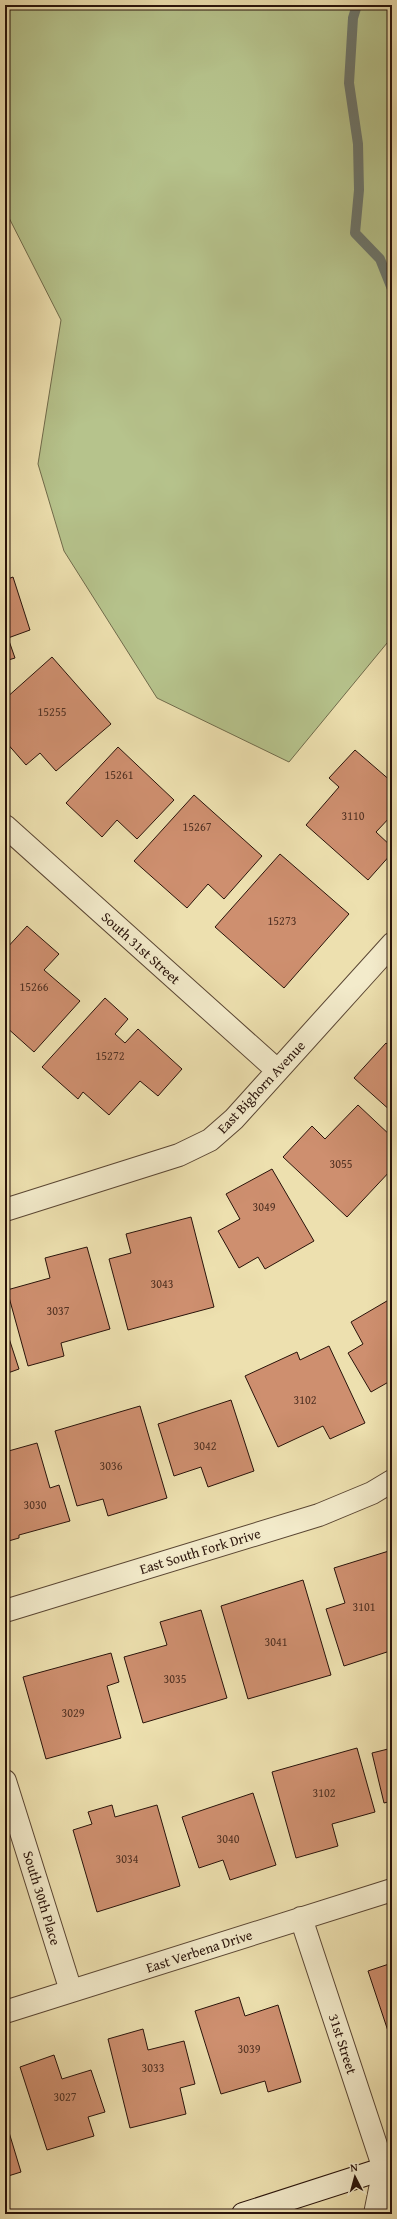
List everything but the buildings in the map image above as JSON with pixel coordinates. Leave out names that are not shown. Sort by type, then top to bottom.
[{"type":"street","name":"South 31st Street","points":[[5,826],[277,1070]]},
{"type":"street","name":"East Bighorn Avenue","points":[[5,1210],[179,1155],[210,1140],[234,1119],[392,944]]},
{"type":"street","name":"East South Fork Drive","points":[[5,1611],[318,1515],[372,1493],[392,1481]]},
{"type":"street","name":"South 30th Place","points":[[5,1781],[71,1991]]},
{"type":"street","name":"East Verbena Drive","points":[[5,2012],[392,1890]]},
{"type":"street","name":"31st Street","points":[[301,1918],[389,2173]]},
{"type":"street","points":[[244,2214],[389,2173]]},
{"type":"street","points":[[375,2214],[389,2173]]},
{"type":"green space","points":[[5,5],[392,5],[392,637],[289,762],[157,698],[64,551],[38,464],[61,320],[5,210]]},
{"type":"waterway","points":[[357,5],[353,18],[349,83],[358,144],[359,190],[355,233],[380,259],[392,289]]}]
